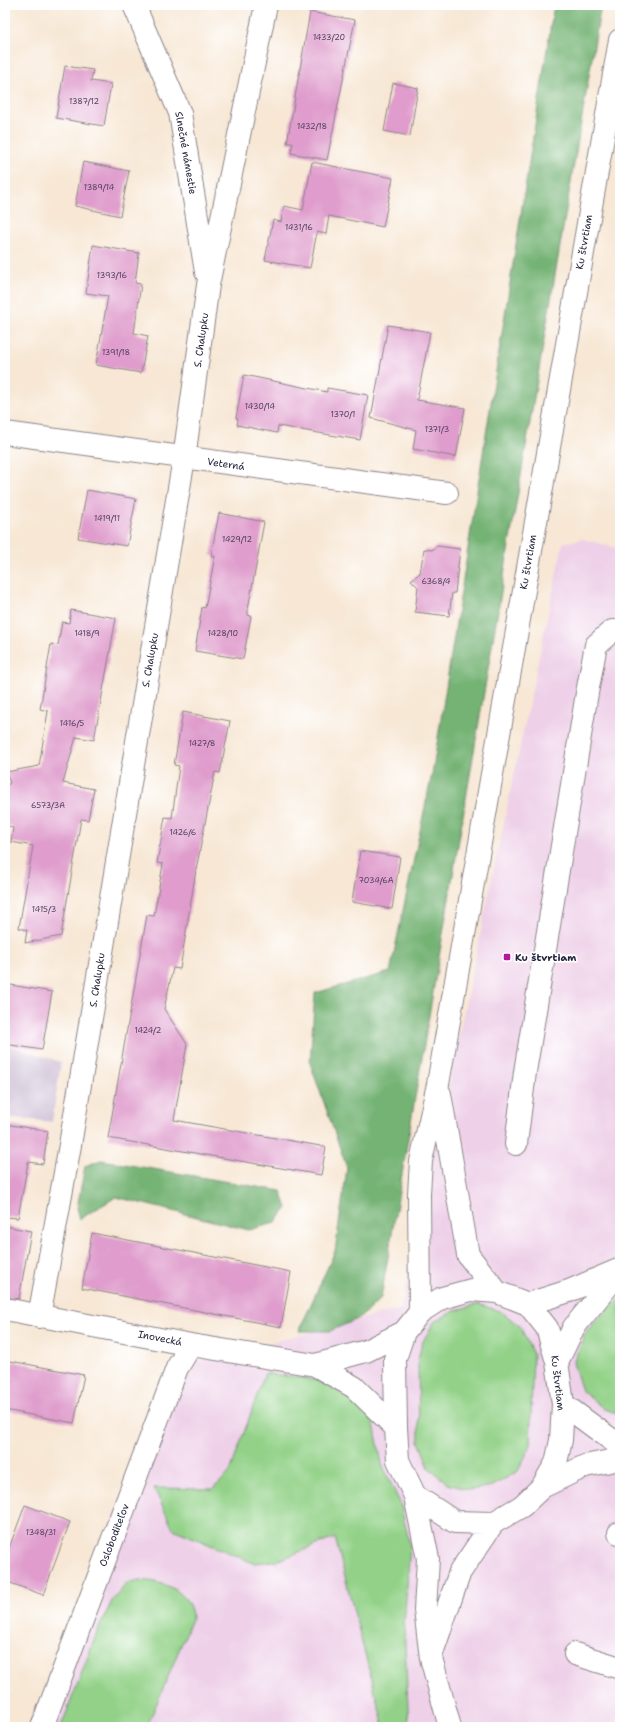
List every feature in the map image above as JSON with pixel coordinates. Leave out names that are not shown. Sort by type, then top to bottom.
[{"type":"street","name":"Slnečné námestie","points":[[134,5],[180,113],[208,284]]},
{"type":"street","name":"S. Chalupku","points":[[39,1317],[70,1145],[184,458],[208,284],[266,5]]},
{"type":"street","name":"Ku štvrtiam","points":[[420,1312],[419,1194],[421,1160],[438,1084],[620,40]]},
{"type":"street","name":"Veterná","points":[[5,433],[447,493]]},
{"type":"street","points":[[516,1144],[527,1065],[596,645],[612,632],[620,631]]},
{"type":"street","name":"Ku štvrtiam","points":[[438,1084],[468,1255],[497,1292]]},
{"type":"street","points":[[450,1727],[431,1658],[425,1610],[428,1559],[415,1496],[398,1460],[394,1359],[404,1332],[420,1312],[442,1298],[471,1290],[497,1292],[528,1304],[569,1291],[620,1270]]},
{"type":"street","points":[[557,1362],[574,1327],[620,1270]]},
{"type":"street","name":"Ku štvrtiam","points":[[431,1658],[460,1572],[494,1523],[522,1506],[542,1487],[556,1463],[561,1440],[563,1404],[557,1362],[547,1328],[528,1304]]},
{"type":"street","name":"Inovecká","points":[[5,1310],[316,1365],[354,1387],[396,1428]]},
{"type":"street","name":"Inovecká","points":[[316,1365],[366,1351],[404,1332]]},
{"type":"street","name":"Osloboditeľov","points":[[42,1727],[176,1368],[191,1344]]},
{"type":"street","points":[[563,1404],[620,1446]]},
{"type":"street","points":[[542,1487],[585,1466],[620,1460]]},
{"type":"street","points":[[415,1496],[455,1522],[494,1523]]},
{"type":"street","points":[[575,1654],[620,1668]]},
{"type":"shaded area","points":[[583,539],[620,549],[620,1727],[33,1727],[171,1368],[401,1309],[563,543]]},
{"type":"shaded area","points":[[5,1044],[61,1062],[52,1122],[5,1117]]},
{"type":"green space","points":[[554,5],[601,5],[381,1298],[360,1318],[330,1331],[299,1331],[335,1251],[347,1168],[310,1063],[315,993],[390,972],[433,769]]},
{"type":"green space","points":[[101,1160],[281,1191],[287,1208],[275,1223],[249,1230],[116,1197],[80,1219],[77,1208],[85,1166]]},
{"type":"green space","points":[[620,1298],[620,1414],[604,1409],[582,1391],[573,1363],[587,1330]]},
{"type":"green space","points":[[478,1304],[500,1311],[520,1326],[533,1354],[530,1447],[518,1471],[493,1486],[470,1490],[448,1484],[429,1468],[419,1441],[418,1360],[422,1343],[434,1322],[454,1311]]},
{"type":"green space","points":[[265,1373],[316,1380],[354,1398],[374,1424],[382,1464],[400,1503],[410,1545],[404,1625],[409,1727],[384,1727],[335,1538],[276,1561],[253,1563],[173,1529],[154,1488],[213,1489],[230,1472]]},
{"type":"green space","points":[[139,1580],[166,1585],[174,1589],[187,1601],[191,1609],[192,1619],[147,1727],[61,1727],[98,1630],[112,1601],[127,1583]]},
{"type":"building","points":[[310,12],[355,20],[327,160],[291,153],[293,143],[287,143]]},
{"type":"building","points":[[65,66],[93,70],[91,81],[111,84],[104,126],[56,118]]},
{"type":"building","points":[[393,83],[418,88],[410,136],[384,131]]},
{"type":"building","points":[[83,162],[129,171],[120,216],[75,206]]},
{"type":"building","points":[[312,162],[393,178],[383,227],[329,216],[326,234],[317,232],[310,268],[265,260],[273,220],[281,222],[284,206],[303,210]]},
{"type":"building","points":[[93,245],[139,253],[135,283],[141,284],[134,333],[148,336],[141,373],[96,365],[108,296],[86,293]]},
{"type":"building","points":[[388,325],[430,332],[417,400],[465,408],[456,457],[413,449],[416,430],[371,418]]},
{"type":"building","points":[[244,375],[327,392],[327,388],[368,395],[360,440],[278,426],[277,433],[237,425],[238,419],[236,418]]},
{"type":"building","points":[[87,490],[136,499],[127,546],[78,538]]},
{"type":"building","points":[[219,513],[264,522],[248,609],[248,615],[251,616],[243,659],[195,651],[202,607],[205,608],[215,556],[211,556]]},
{"type":"building","points":[[437,546],[460,549],[455,593],[452,593],[449,616],[415,612],[418,587],[411,580],[420,573],[424,549],[432,550]]},
{"type":"building","points":[[71,610],[116,618],[94,740],[76,737],[63,783],[94,789],[88,820],[81,819],[61,936],[25,943],[27,930],[19,928],[33,846],[11,842],[13,828],[5,824],[5,787],[10,783],[6,772],[39,766],[48,711],[40,709],[51,644],[58,645],[62,622],[69,623]]},
{"type":"building","points":[[183,712],[230,721],[220,773],[215,772],[196,870],[180,969],[173,968],[164,1009],[187,1044],[174,1120],[326,1147],[321,1175],[108,1138],[147,915],[154,916],[163,864],[157,863],[165,817],[172,818],[179,766],[174,765]]},
{"type":"building","points":[[360,851],[400,857],[392,909],[352,902]]},
{"type":"building","points":[[5,984],[52,992],[42,1050],[5,1044]]},
{"type":"building","points":[[5,1124],[48,1131],[43,1164],[28,1162],[18,1218],[5,1217]]},
{"type":"building","points":[[5,1226],[31,1231],[19,1299],[5,1297]]},
{"type":"building","points":[[92,1233],[291,1272],[281,1327],[82,1288]]},
{"type":"building","points":[[5,1360],[84,1375],[74,1423],[5,1410]]},
{"type":"building","points":[[25,1505],[70,1522],[43,1595],[5,1581],[5,1559]]},
{"type":"place","name":"Ku štvrtiam","points":[[507,957]]}]
